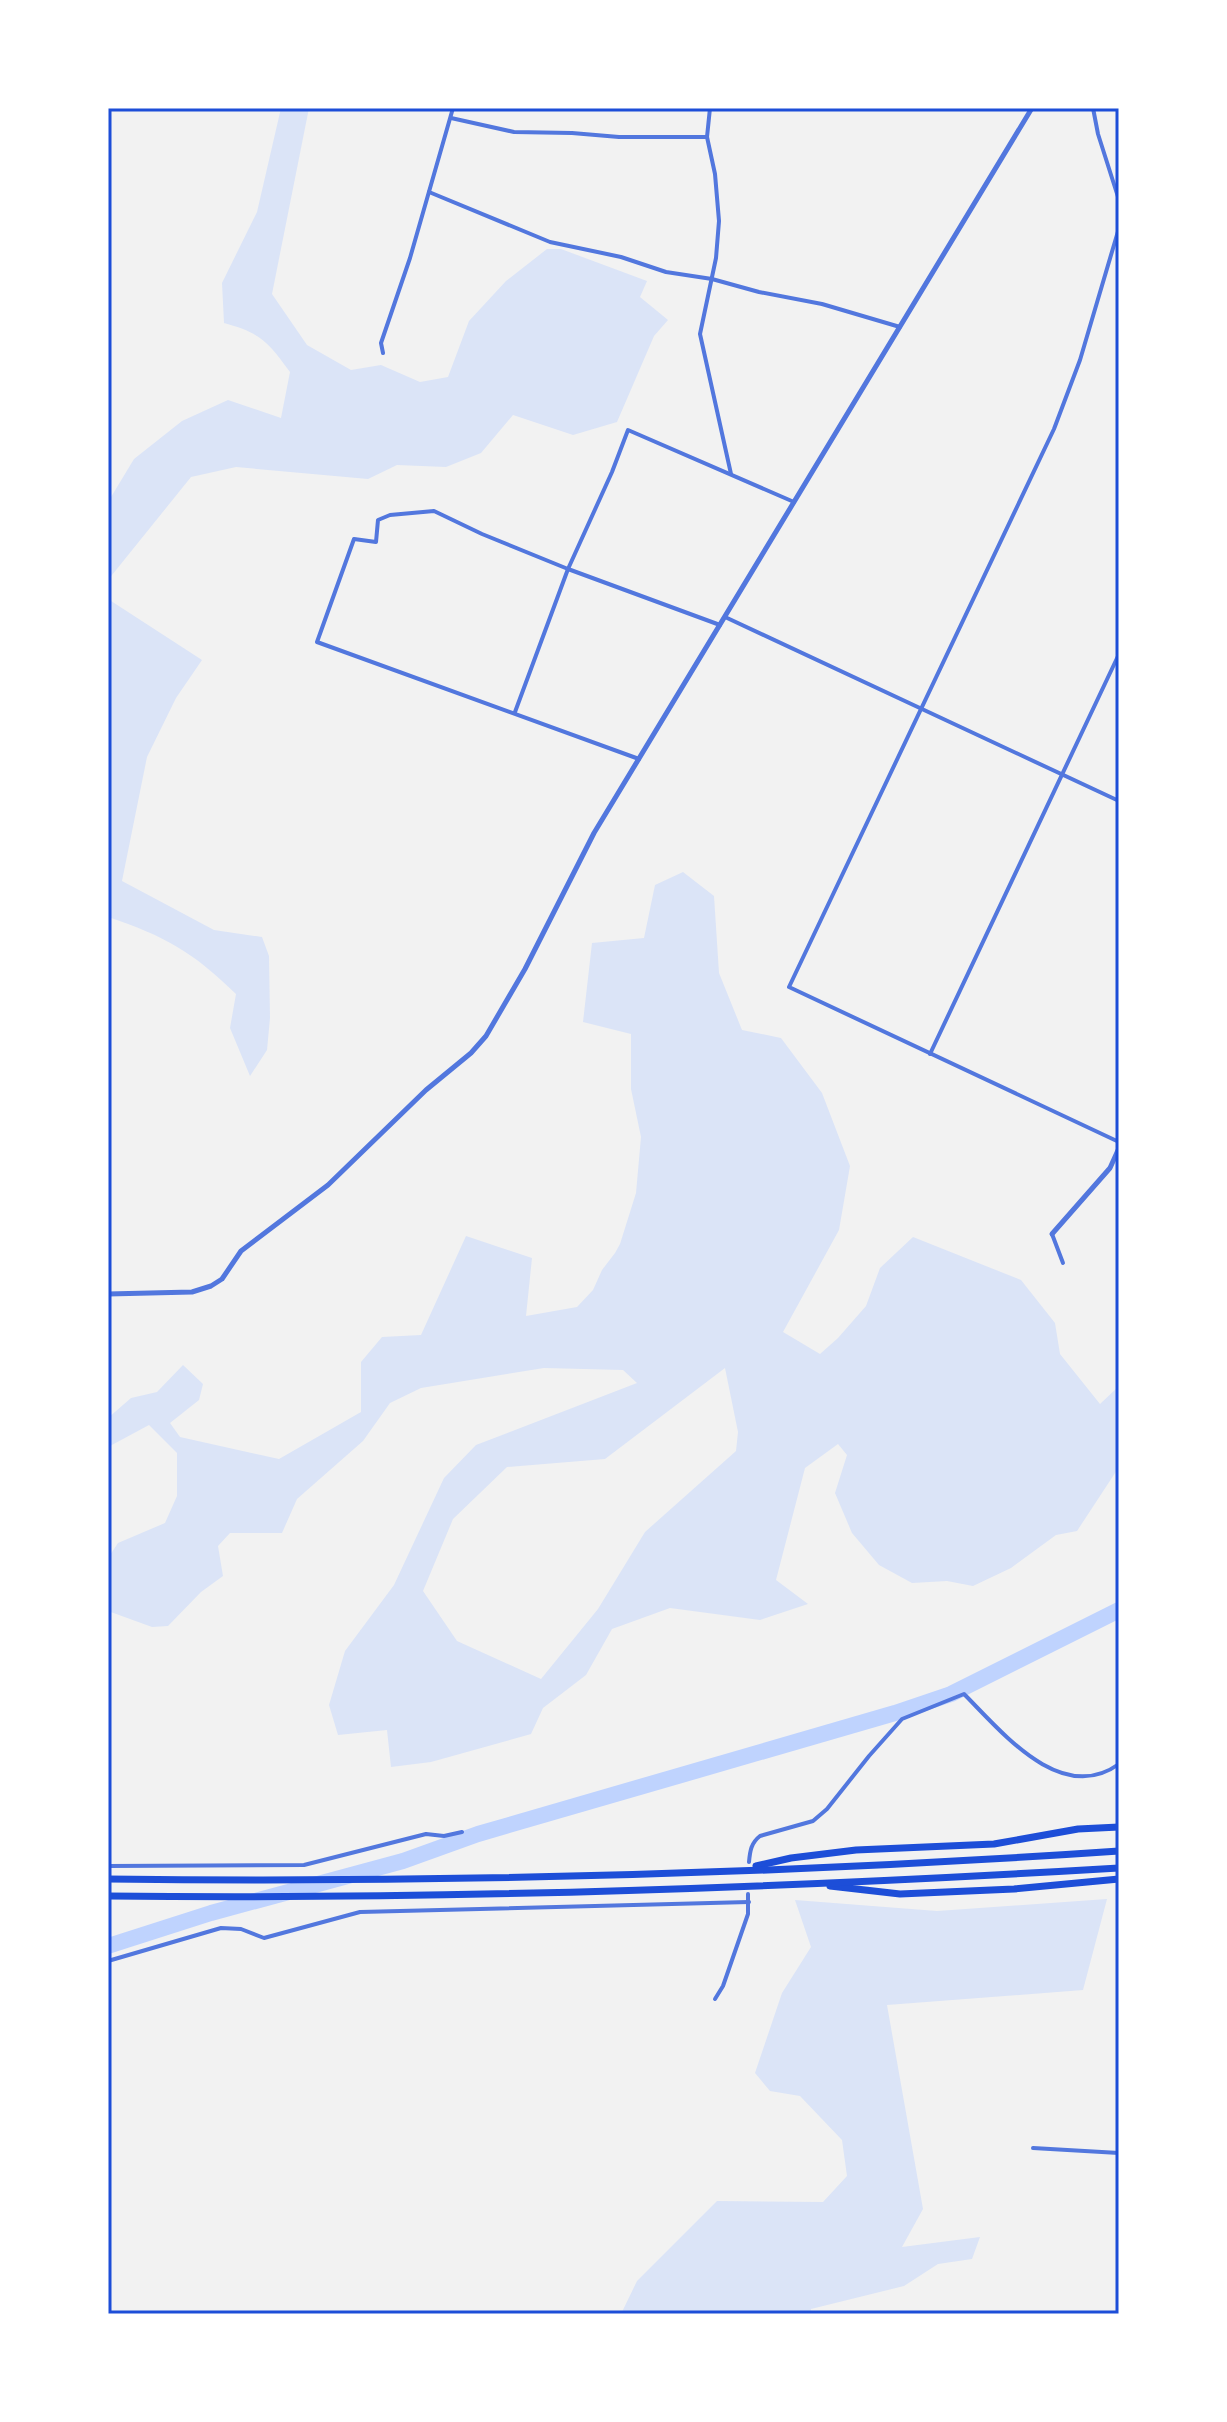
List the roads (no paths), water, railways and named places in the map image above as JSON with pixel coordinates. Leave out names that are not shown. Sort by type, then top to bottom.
[{"type":"highway","points":[[740,1870],[791,1858],[856,1850],[994,1844],[1078,1829],[1119,1827]]},
{"type":"highway","points":[[108,1879],[474,1877],[740,1870],[1119,1851]]},
{"type":"highway","points":[[108,1896],[206,1898],[740,1887],[1119,1868]]},
{"type":"highway","points":[[807,1884],[900,1894],[1014,1889],[1119,1879]]},
{"type":"street","points":[[383,353],[381,343],[453,108]]},
{"type":"street","points":[[710,108],[707,137],[715,174],[719,221],[716,258],[700,334],[731,474]]},
{"type":"street","points":[[108,1294],[192,1292],[222,1279],[241,1251],[328,1185],[426,1090],[471,1053],[494,1026],[594,833],[1032,108]]},
{"type":"street","points":[[1093,108],[1119,200]]},
{"type":"street","points":[[451,118],[514,132],[707,137]]},
{"type":"street","points":[[429,192],[550,242],[621,257],[666,272],[822,304],[900,327]]},
{"type":"street","points":[[1063,1263],[1052,1234],[1110,1168],[1119,1145],[789,987],[1054,429],[1080,360],[1119,228]]},
{"type":"street","points":[[515,712],[568,569],[628,430],[794,503]]},
{"type":"street","points":[[639,759],[317,642],[354,539],[376,542],[378,520],[390,515],[434,511],[568,569],[720,625]]},
{"type":"street","points":[[725,617],[1119,801]]},
{"type":"street","points":[[930,1054],[1119,654]]},
{"type":"street","points":[[749,1862],[754,1840],[813,1821],[827,1809],[902,1719],[964,1694],[1013,1742],[1049,1769],[1061,1774],[1085,1775],[1102,1773],[1119,1764]]},
{"type":"street","points":[[108,1866],[304,1865],[410,1837],[462,1832]]},
{"type":"street","points":[[715,1999],[723,1986],[748,1914],[748,1894]]},
{"type":"street","points":[[108,1961],[221,1928],[241,1929],[264,1938],[368,1911],[749,1902]]},
{"type":"street","points":[[1033,2148],[1119,2153]]},
{"type":"waterway","points":[[108,1946],[211,1913],[403,1861],[478,1834],[895,1713],[951,1694],[1119,1610]]}]
